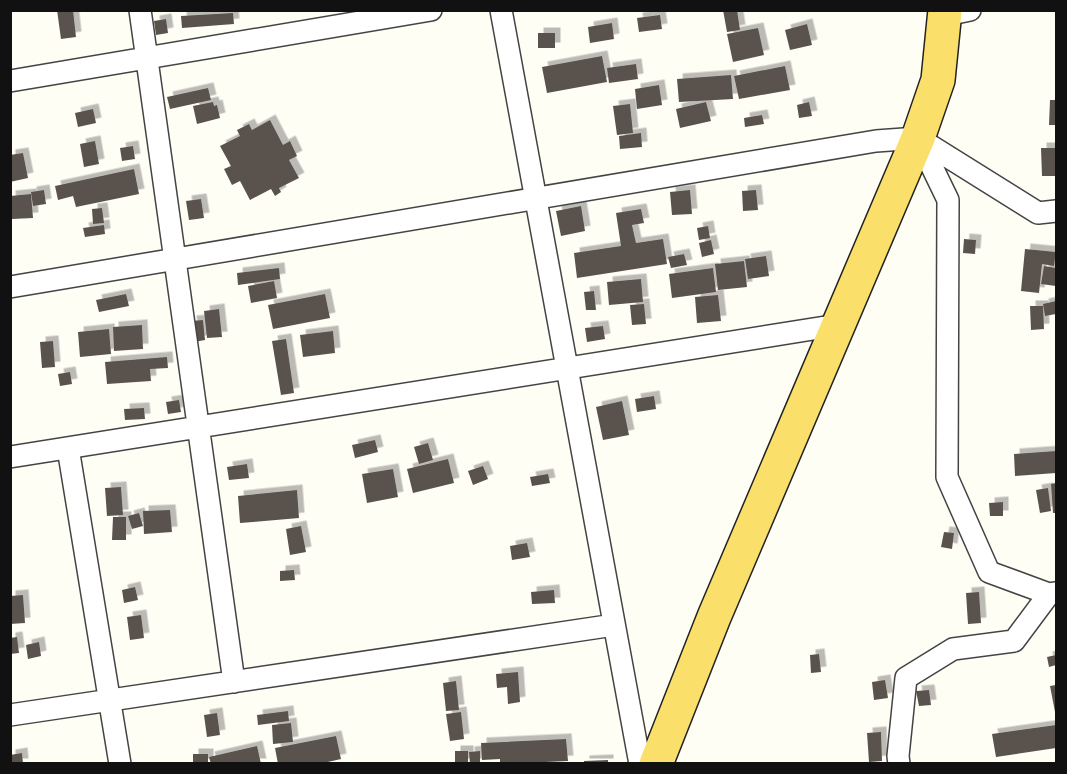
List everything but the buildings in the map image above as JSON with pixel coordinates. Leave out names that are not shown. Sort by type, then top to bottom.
[{"type":"main road","points":[[656,764],[714,617],[918,138],[938,80],[954,12]]},
{"type":"street","points":[[140,10],[234,682]]},
{"type":"street","points":[[10,81],[431,10]]},
{"type":"street","points":[[501,10],[640,764]]},
{"type":"street","points":[[898,764],[906,678],[953,649],[1014,640],[1053,593],[989,572],[947,477],[948,201],[918,138]]},
{"type":"street","points":[[10,287],[876,141],[918,138],[1038,213],[1056,211]]},
{"type":"street","points":[[10,457],[838,326]]},
{"type":"street","points":[[68,448],[120,764]]},
{"type":"street","points":[[10,715],[614,625]]}]
